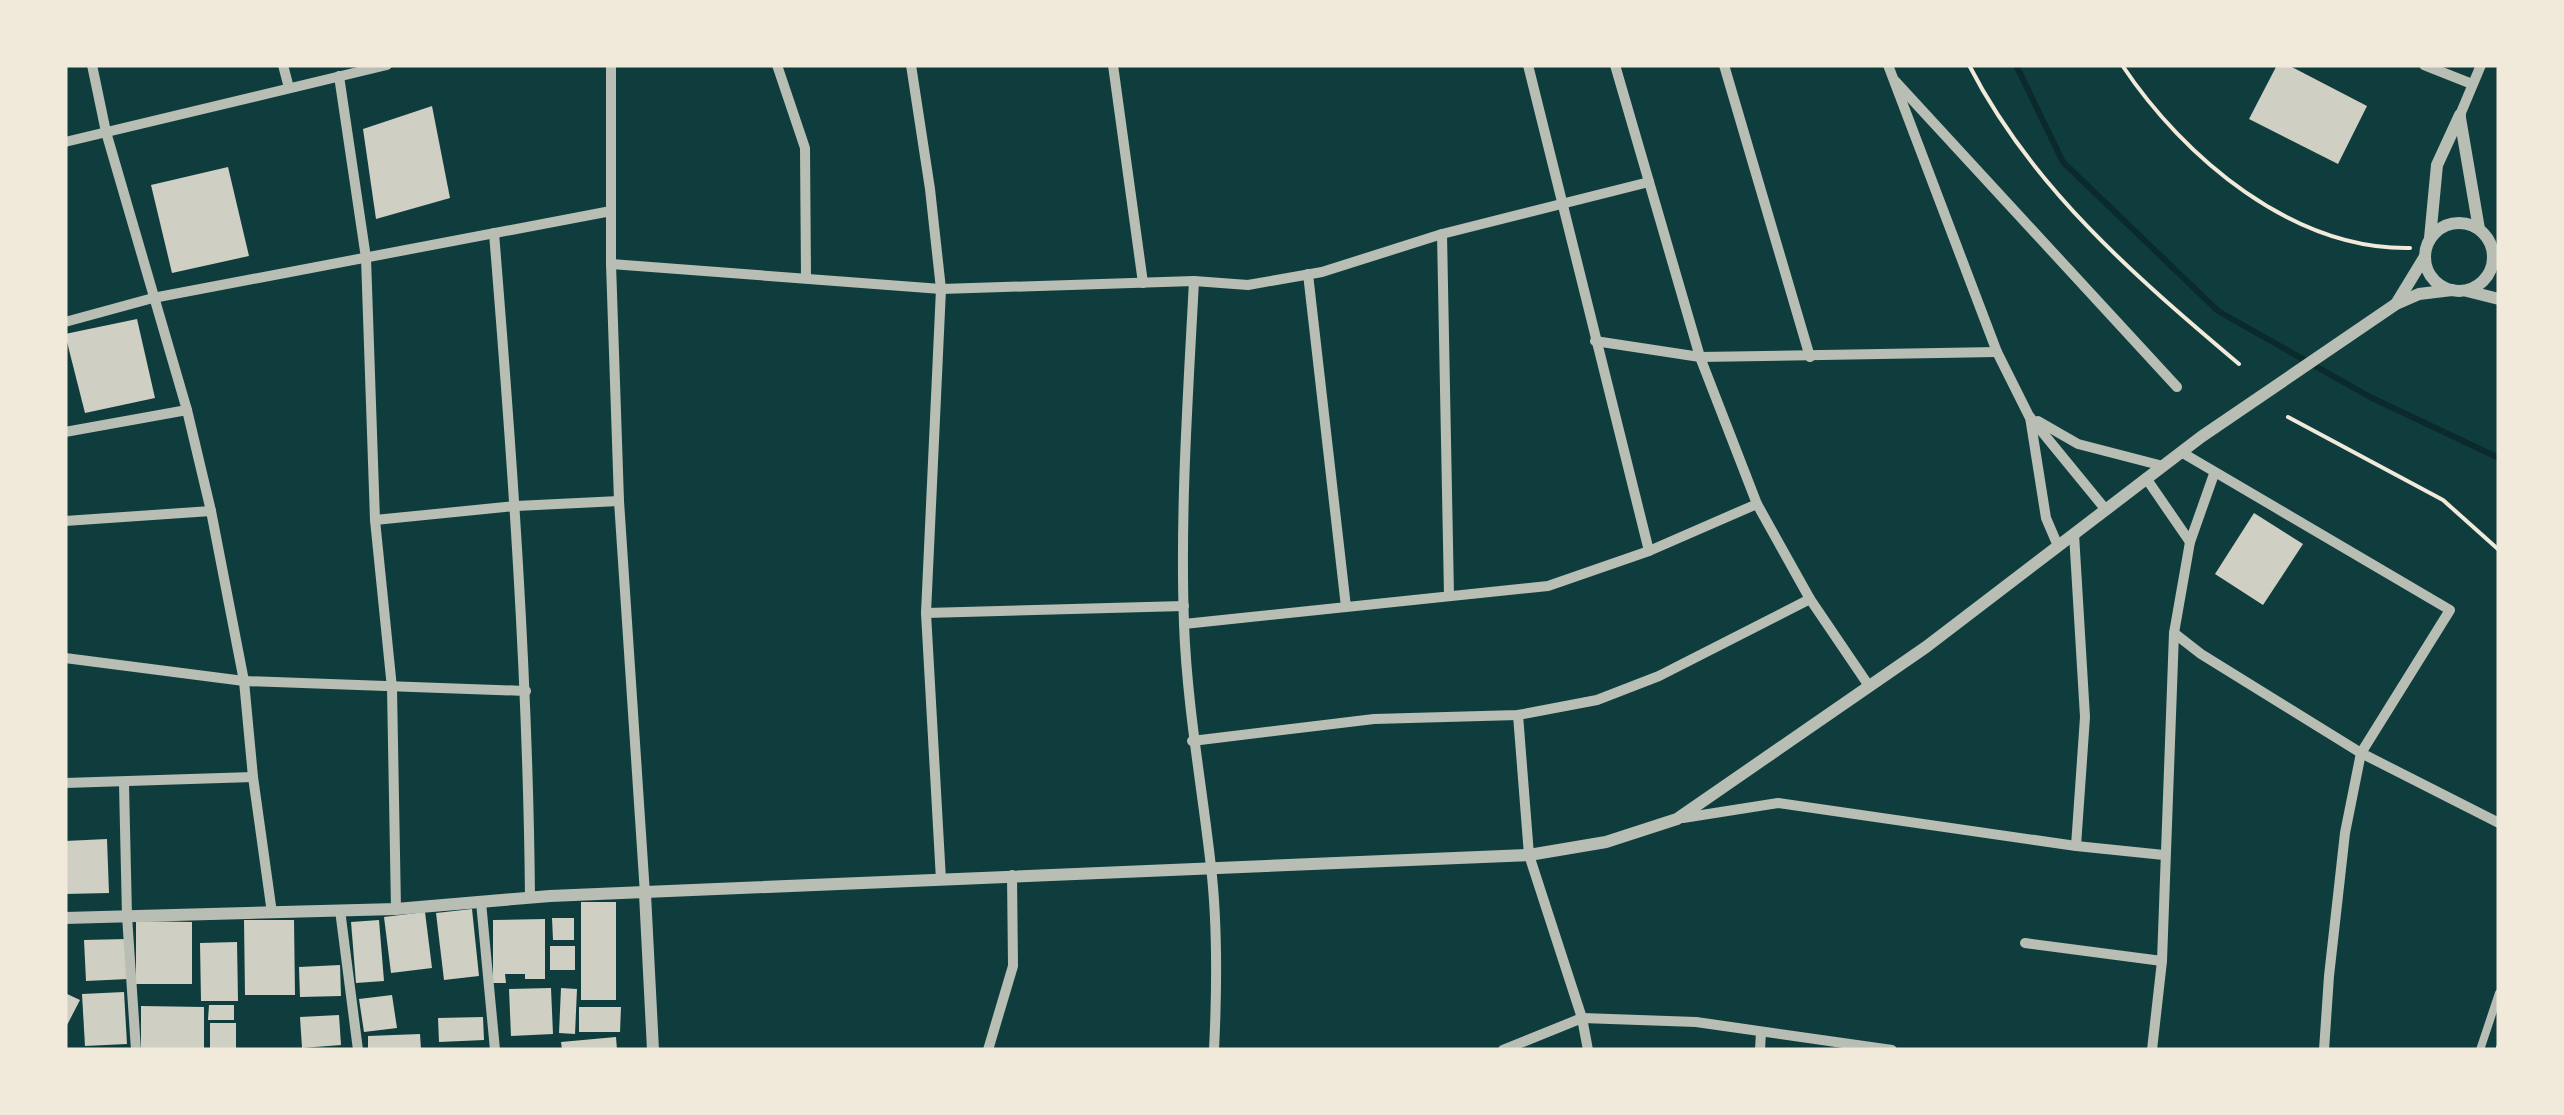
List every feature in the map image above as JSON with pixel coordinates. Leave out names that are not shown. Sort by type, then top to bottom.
[{"type":"street","points":[[92,65],[106,132],[188,410],[211,511],[244,681],[272,913]]},
{"type":"street","points":[[282,65],[289,88]]},
{"type":"street","points":[[65,142],[387,65]]},
{"type":"street","points":[[611,65],[611,264],[619,501],[653,1050]]},
{"type":"street","points":[[792,65],[778,67],[805,148],[806,277]]},
{"type":"street","points":[[911,65],[941,288],[926,613],[941,880]]},
{"type":"street","points":[[1113,65],[1144,283]]},
{"type":"street","points":[[1528,65],[1649,550]]},
{"type":"street","points":[[1615,65],[1700,357],[1756,504],[1810,599],[1870,686]]},
{"type":"street","points":[[1724,65],[1810,357]]},
{"type":"street","points":[[2424,65],[2472,84]]},
{"type":"street","points":[[2480,65],[2438,165],[2427,248],[2430,276],[2437,283],[2499,300]]},
{"type":"street","points":[[1890,71],[1997,352],[2030,416],[2106,510]]},
{"type":"street","points":[[1890,71],[2178,387]]},
{"type":"street","points":[[340,76],[366,258],[375,520],[392,688],[396,909]]},
{"type":"street","points":[[1676,819],[1870,686],[2201,437],[2396,304],[2419,294],[2458,290],[2482,282],[2493,255],[2482,232],[2460,115]]},
{"type":"street","points":[[611,264],[941,288],[1194,281],[1248,285],[1308,274],[1442,234],[1649,182]]},
{"type":"street","points":[[65,322],[153,298],[611,211]]},
{"type":"street","points":[[2396,304],[2427,248],[2447,224],[2458,222],[2482,232],[2499,246]]},
{"type":"street","points":[[494,233],[526,690],[530,898]]},
{"type":"street","points":[[1442,234],[1449,595]]},
{"type":"street","points":[[1308,274],[1346,607]]},
{"type":"street","points":[[1194,281],[1184,465],[1184,624],[1192,741],[1211,868],[1218,972],[1214,1050]]},
{"type":"street","points":[[1595,342],[1700,357],[1997,352]]},
{"type":"street","points":[[65,432],[188,410]]},
{"type":"street","points":[[2030,416],[2078,444],[2163,466]]},
{"type":"street","points":[[2030,416],[2046,518],[2058,546]]},
{"type":"street","points":[[2181,452],[2450,610],[2361,753],[2345,833],[2324,1050]]},
{"type":"street","points":[[2152,1050],[2162,962],[2174,633],[2190,542],[2214,474]]},
{"type":"street","points":[[2146,478],[2190,542]]},
{"type":"street","points":[[375,520],[516,506],[619,501]]},
{"type":"street","points":[[1184,624],[1548,586],[1649,550],[1756,504]]},
{"type":"street","points":[[65,521],[211,511]]},
{"type":"street","points":[[2074,534],[2085,717],[2076,846]]},
{"type":"street","points":[[1192,741],[1374,719],[1518,715],[1596,700],[1659,676],[1810,599]]},
{"type":"street","points":[[926,613],[1184,606]]},
{"type":"street","points":[[2174,633],[2200,654],[2361,753],[2499,823]]},
{"type":"street","points":[[65,658],[244,681],[526,690]]},
{"type":"street","points":[[1518,715],[1528,855],[1582,1018],[1588,1050]]},
{"type":"street","points":[[65,784],[253,777]]},
{"type":"street","points":[[124,784],[136,1050]]},
{"type":"street","points":[[65,918],[396,909],[530,898],[1012,875],[1528,855],[1606,842],[1676,819],[1778,803],[2076,846],[2164,854]]},
{"type":"street","points":[[988,1050],[1013,966],[1012,875]]},
{"type":"street","points":[[481,902],[496,1050]]},
{"type":"street","points":[[340,910],[358,1050]]},
{"type":"street","points":[[2025,942],[2162,962]]},
{"type":"street","points":[[2480,1050],[2499,993]]},
{"type":"street","points":[[1503,1050],[1582,1018],[1696,1022],[1892,1050]]},
{"type":"street","points":[[1760,1050],[1761,1032]]},
{"type":"path","points":[[1969,65],[1988,101],[2060,200],[2165,301],[2239,364]]},
{"type":"path","points":[[2122,65],[2179,134],[2234,186],[2275,211],[2380,249],[2427,248]]},
{"type":"path","points":[[2288,417],[2444,500],[2499,550]]},
{"type":"building","points":[[2277,65],[2288,65],[2367,106],[2338,164],[2249,119]]},
{"type":"building","points":[[432,106],[450,198],[376,219],[363,129]]},
{"type":"building","points":[[228,167],[249,256],[172,273],[151,185]]},
{"type":"building","points":[[137,319],[155,398],[85,413],[65,334]]},
{"type":"building","points":[[2254,513],[2303,544],[2263,605],[2215,574]]},
{"type":"building","points":[[107,839],[109,893],[65,894],[65,841]]},
{"type":"building","points":[[581,902],[616,902],[616,1000],[581,1000]]},
{"type":"building","points":[[472,909],[479,976],[444,980],[436,913]]},
{"type":"building","points":[[425,912],[432,968],[391,973],[384,917]]},
{"type":"building","points":[[552,918],[574,918],[574,940],[553,940]]},
{"type":"building","points":[[545,919],[545,979],[505,974],[506,983],[493,983],[493,920]]},
{"type":"building","points":[[244,920],[294,920],[295,995],[245,995]]},
{"type":"building","points":[[379,920],[384,981],[356,983],[351,922]]},
{"type":"building","points":[[136,921],[192,922],[192,984],[136,984]]},
{"type":"building","points":[[127,939],[128,979],[86,981],[84,940]]},
{"type":"building","points":[[237,942],[238,1001],[201,1001],[200,943]]},
{"type":"building","points":[[550,946],[575,946],[575,970],[550,970]]},
{"type":"building","points":[[340,965],[341,996],[300,997],[299,967]]},
{"type":"building","points":[[551,988],[553,1034],[511,1036],[509,989]]},
{"type":"building","points":[[561,988],[577,989],[575,1034],[559,1033]]},
{"type":"building","points":[[124,992],[127,1044],[85,1046],[82,994]]},
{"type":"building","points":[[65,993],[80,1000],[65,1029]]},
{"type":"building","points":[[392,995],[397,1028],[364,1032],[359,999]]},
{"type":"building","points":[[209,1005],[234,1005],[234,1020],[208,1020]]},
{"type":"building","points":[[141,1006],[204,1007],[204,1050],[141,1050]]},
{"type":"building","points":[[579,1007],[621,1007],[620,1032],[579,1032]]},
{"type":"building","points":[[339,1015],[341,1045],[302,1048],[300,1017]]},
{"type":"building","points":[[483,1017],[484,1040],[439,1042],[438,1018]]},
{"type":"building","points":[[210,1023],[236,1023],[236,1050],[210,1050]]},
{"type":"building","points":[[420,1034],[421,1050],[368,1050],[368,1036]]},
{"type":"building","points":[[616,1037],[617,1050],[562,1050],[561,1042]]},
{"type":"waterway","points":[[2016,65],[2063,162],[2218,311],[2370,397],[2499,458]]}]
